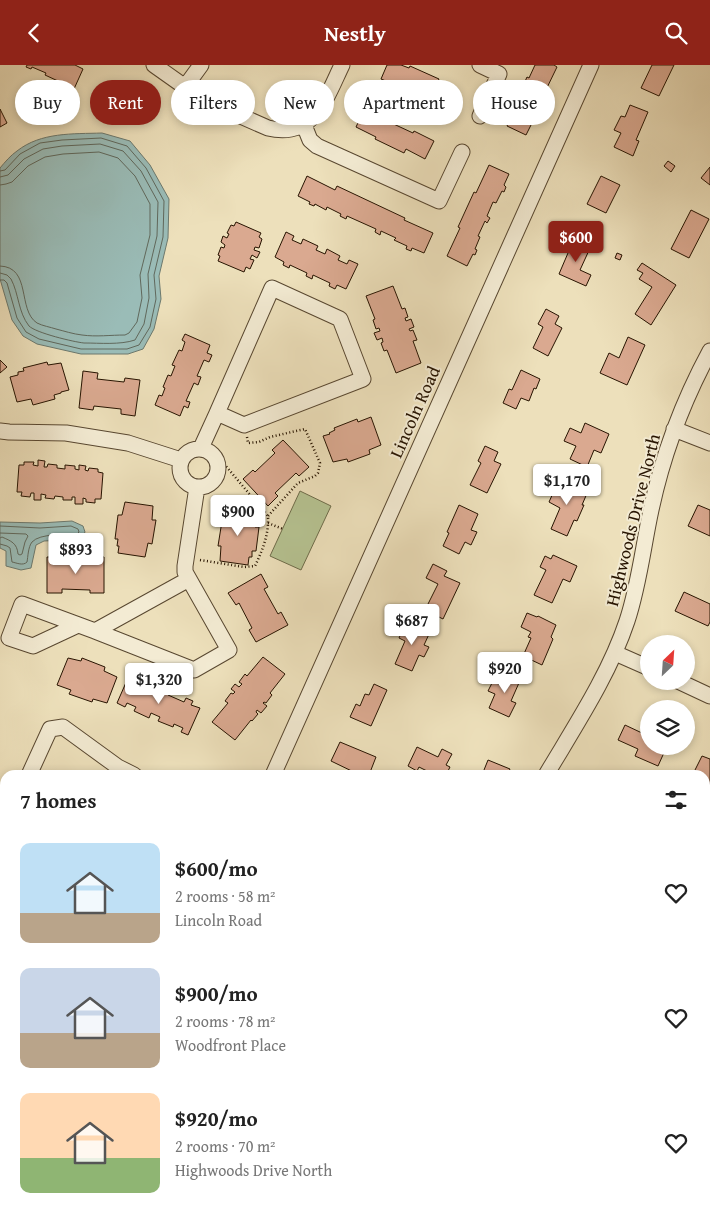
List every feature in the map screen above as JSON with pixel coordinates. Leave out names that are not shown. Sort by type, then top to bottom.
[{"type":"street","points":[[154,65],[175,80]]},
{"type":"street","points":[[190,80],[201,65]]},
{"type":"street","points":[[480,65],[499,74],[496,80]]},
{"type":"street","name":"Lincoln Road","points":[[275,770],[591,65]]},
{"type":"street","points":[[332,80],[338,66]]},
{"type":"street","points":[[255,122],[277,130],[286,130],[304,125],[310,140],[317,146],[439,201],[462,153]]},
{"type":"street","points":[[201,449],[272,288],[340,319],[363,379],[244,425],[217,413]]},
{"type":"street","name":"Highwoods Drive North","points":[[549,770],[615,653],[634,597],[657,487],[674,429],[688,395],[710,351]]},
{"type":"street","points":[[674,429],[710,443]]},
{"type":"street","points":[[0,431],[9,433],[66,433],[128,443],[181,460]]},
{"type":"street","points":[[201,449],[212,453],[218,464],[218,472],[215,479],[205,486],[197,487],[188,483],[181,475],[180,465],[181,460],[189,451],[201,449]]},
{"type":"street","points":[[78,625],[33,646],[9,638],[22,604],[95,631],[194,671],[229,651],[185,572],[197,487]]},
{"type":"street","points":[[95,631],[189,579]]},
{"type":"street","points":[[615,653],[640,664]]},
{"type":"street","points":[[695,689],[710,696]]},
{"type":"street","points":[[31,770],[50,729],[63,727],[124,770]]},
{"type":"path","points":[[244,425],[248,443],[259,442],[270,437],[305,429],[320,463],[318,473],[314,477],[298,483],[268,516]]},
{"type":"path","points":[[186,557],[244,567],[256,566],[264,547],[268,516],[225,465],[218,464]]},
{"type":"path","points":[[268,523],[283,529]]},
{"type":"green space","points":[[300,491],[331,506],[301,570],[270,556]]},
{"type":"water","points":[[102,133],[130,141],[150,165],[169,199],[168,238],[159,276],[161,299],[154,329],[143,349],[128,354],[81,354],[37,344],[23,336],[12,320],[0,279],[0,168],[15,153],[36,140],[58,135]]},
{"type":"water","points":[[72,521],[83,526],[85,532],[81,539],[44,541],[36,545],[31,568],[21,570],[6,566],[6,551],[0,548],[0,522],[40,523]]},
{"type":"building","points":[[27,65],[75,65],[83,69],[78,80],[56,80],[45,75],[46,73],[32,67],[31,69],[26,67]]},
{"type":"building","points":[[387,65],[401,65],[409,68],[410,66],[439,79],[383,80],[381,79]]},
{"type":"building","points":[[535,65],[554,65],[557,67],[551,80],[526,80],[527,77],[529,78]]},
{"type":"building","points":[[652,65],[674,65],[659,96],[641,88]]},
{"type":"building","points":[[630,105],[648,112],[636,140],[639,141],[633,156],[614,147],[621,133],[614,130],[621,116],[625,117]]},
{"type":"building","points":[[0,109],[7,123],[0,127]]},
{"type":"building","points":[[357,125],[396,125],[413,133],[414,131],[434,141],[425,159],[406,149],[404,153],[375,139],[376,137],[356,127]]},
{"type":"building","points":[[507,125],[531,125],[526,135]]},
{"type":"building","points":[[668,161],[675,166],[671,172],[664,166]]},
{"type":"building","points":[[489,165],[509,174],[504,185],[506,187],[504,192],[502,191],[496,203],[493,202],[487,216],[490,218],[487,223],[485,221],[478,236],[480,237],[475,249],[477,250],[475,255],[473,254],[467,266],[447,256],[474,192],[476,193]]},
{"type":"building","points":[[710,167],[710,185],[701,178]]},
{"type":"building","points":[[307,176],[335,190],[337,186],[433,233],[424,253],[412,248],[411,251],[406,249],[407,246],[394,240],[396,238],[381,231],[380,235],[375,232],[376,229],[347,216],[346,219],[340,216],[341,214],[327,207],[326,210],[315,204],[314,206],[309,204],[310,202],[298,196]]},
{"type":"building","points":[[601,176],[620,185],[606,213],[587,204]]},
{"type":"building","points":[[691,210],[709,219],[689,258],[671,249]]},
{"type":"building","points":[[236,222],[261,233],[259,237],[262,239],[259,248],[255,247],[254,250],[260,252],[257,258],[252,255],[250,259],[254,260],[250,269],[246,267],[244,272],[218,261],[221,247],[224,248],[225,245],[221,242],[223,236],[227,238],[231,225],[234,226]]},
{"type":"building","points":[[286,232],[294,236],[292,240],[301,244],[303,239],[318,246],[316,250],[325,254],[327,249],[340,256],[338,260],[347,264],[349,260],[358,264],[346,289],[337,285],[335,289],[329,286],[330,283],[313,275],[312,279],[306,276],[307,273],[290,265],[289,268],[283,265],[284,262],[275,257]]},
{"type":"building","points":[[574,239],[591,246],[580,270],[591,275],[586,286],[559,274]]},
{"type":"building","points":[[617,253],[622,255],[620,260],[615,258]]},
{"type":"building","points":[[642,263],[676,285],[651,325],[635,314],[652,287],[639,279],[643,273],[637,270]]},
{"type":"building","points":[[393,286],[402,309],[405,308],[408,317],[405,318],[406,321],[411,319],[414,327],[409,329],[410,331],[413,330],[417,340],[413,341],[421,363],[396,373],[387,350],[384,351],[381,343],[383,342],[382,338],[377,340],[374,333],[380,331],[379,328],[376,329],[373,320],[375,319],[366,296]]},
{"type":"building","points":[[546,309],[559,316],[555,324],[562,328],[548,356],[533,348],[543,327],[538,324]]},
{"type":"building","points":[[185,334],[210,345],[207,353],[212,355],[209,362],[204,360],[197,376],[201,377],[198,385],[194,383],[186,401],[190,402],[188,408],[184,406],[180,416],[155,405],[159,395],[162,396],[165,388],[163,387],[168,375],[171,376],[175,366],[172,365],[179,350],[182,351],[185,342],[182,340]]},
{"type":"building","points":[[628,337],[645,345],[627,385],[600,373],[609,353],[619,358]]},
{"type":"building","points":[[0,360],[7,367],[0,373]]},
{"type":"building","points":[[47,362],[48,365],[61,363],[69,390],[54,395],[55,399],[33,405],[31,399],[17,402],[10,377],[24,371],[23,368]]},
{"type":"building","points":[[521,370],[540,379],[529,401],[521,398],[516,409],[503,403],[509,389],[512,390]]},
{"type":"building","points":[[83,371],[98,373],[97,379],[124,382],[125,378],[140,380],[135,416],[121,414],[121,409],[94,406],[93,410],[79,408]]},
{"type":"building","points":[[371,417],[381,445],[369,450],[370,454],[348,462],[347,459],[333,462],[323,436],[330,434],[335,430],[334,428],[357,419],[358,422]]},
{"type":"building","points":[[585,423],[609,434],[601,453],[594,450],[587,467],[570,459],[576,446],[564,441],[570,428],[581,433]]},
{"type":"building","points":[[283,440],[309,467],[299,476],[296,473],[275,493],[278,496],[268,506],[243,479],[253,470],[255,472],[275,453],[272,450]]},
{"type":"building","points":[[485,446],[498,452],[494,461],[501,464],[487,493],[470,485],[481,463],[478,461]]},
{"type":"building","points":[[38,460],[45,461],[44,467],[47,467],[48,464],[57,465],[57,468],[65,469],[65,465],[75,466],[75,469],[79,470],[79,465],[86,466],[85,470],[88,471],[89,468],[98,469],[98,472],[103,473],[101,499],[95,499],[95,503],[86,502],[86,499],[83,498],[83,504],[75,504],[75,497],[72,497],[72,500],[63,500],[63,497],[45,498],[46,495],[41,494],[41,500],[34,500],[34,493],[31,493],[30,497],[21,496],[22,492],[17,492],[19,465],[24,465],[24,462],[34,462],[33,465],[38,466]]},
{"type":"building","points":[[558,482],[569,487],[571,483],[588,491],[577,521],[574,520],[567,536],[551,529],[560,508],[549,502]]},
{"type":"building","points":[[125,502],[153,506],[152,520],[156,520],[152,544],[148,543],[145,557],[118,553],[118,539],[115,539],[118,515],[122,515]]},
{"type":"building","points":[[459,505],[478,514],[471,530],[477,532],[471,545],[465,542],[459,554],[443,546]]},
{"type":"building","points":[[698,505],[710,510],[710,536],[688,526]]},
{"type":"building","points":[[228,509],[255,513],[255,527],[259,527],[256,551],[252,551],[252,557],[249,557],[248,565],[220,561],[221,546],[218,546],[222,521],[224,522],[225,516],[227,516]]},
{"type":"building","points":[[553,555],[577,566],[570,582],[563,579],[552,603],[534,595],[546,570],[540,567],[545,556],[551,559]]},
{"type":"building","points":[[89,556],[104,557],[104,593],[90,593],[90,590],[62,589],[62,593],[47,593],[47,557],[89,560]]},
{"type":"building","points":[[433,564],[447,571],[444,576],[460,583],[443,619],[425,610],[438,584],[426,578]]},
{"type":"building","points":[[261,574],[268,587],[264,589],[278,614],[281,612],[288,625],[256,642],[249,630],[252,628],[239,603],[236,605],[228,593]]},
{"type":"building","points":[[684,592],[710,604],[710,622],[708,626],[675,611]]},
{"type":"building","points":[[527,613],[556,625],[551,637],[553,639],[542,665],[523,656],[531,638],[528,637],[531,632],[521,627]]},
{"type":"building","points":[[406,622],[430,632],[424,645],[429,647],[424,657],[419,655],[412,671],[395,664],[405,641],[399,638]]},
{"type":"building","points":[[263,657],[285,674],[270,693],[272,695],[266,703],[263,703],[267,706],[261,713],[257,710],[258,714],[235,740],[212,722],[228,703],[225,701],[231,693],[235,692],[231,689],[235,684],[239,687],[242,684],[239,682],[245,674],[247,676]]},
{"type":"building","points":[[68,658],[81,661],[82,658],[105,667],[104,671],[117,677],[107,703],[93,699],[92,702],[69,694],[71,690],[57,685]]},
{"type":"building","points":[[507,670],[522,676],[511,701],[516,703],[509,717],[489,708],[495,694],[488,691],[493,681],[500,685]]},
{"type":"building","points":[[128,678],[139,683],[141,678],[146,680],[144,684],[162,692],[164,688],[169,690],[168,695],[184,702],[186,698],[193,701],[191,705],[200,708],[188,735],[181,732],[183,728],[174,724],[173,727],[158,721],[160,717],[151,713],[149,718],[134,711],[136,707],[127,703],[125,707],[117,703]]},
{"type":"building","points":[[374,684],[387,690],[371,726],[350,717],[356,704],[360,706],[365,694],[369,695]]},
{"type":"building","points":[[625,725],[640,732],[640,755],[663,755],[658,766],[635,756],[638,749],[618,740]]},
{"type":"building","points":[[340,742],[376,757],[371,770],[350,770],[331,761]]},
{"type":"building","points":[[417,747],[438,757],[442,749],[452,754],[446,765],[450,767],[448,770],[425,770],[419,767],[415,770],[408,766]]},
{"type":"building","points":[[702,756],[710,759],[710,770],[695,770]]},
{"type":"building","points":[[488,760],[510,769],[510,770],[484,770]]}]
